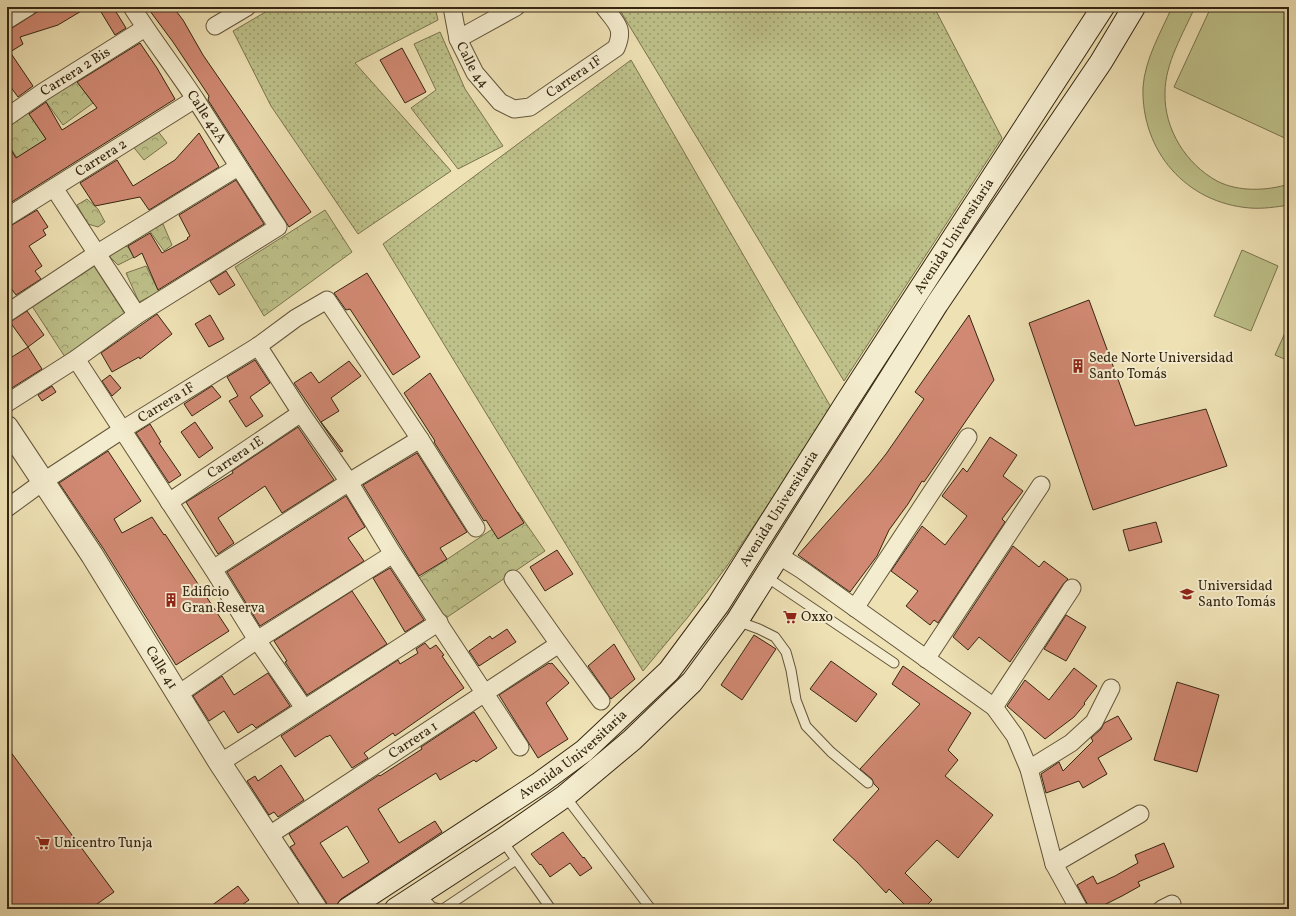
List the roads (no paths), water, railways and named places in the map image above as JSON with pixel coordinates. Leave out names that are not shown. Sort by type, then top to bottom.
[{"type":"main road","name":"Avenida Universitaria","points":[[348,909],[540,783],[584,751],[669,671],[718,605],[1103,7]]},
{"type":"main road","name":"Avenida Universitaria","points":[[396,909],[502,840],[565,796],[632,740],[692,682],[737,621],[937,304],[1101,62],[1134,7]]},
{"type":"main road","name":"Calle 41","points":[[7,427],[92,555],[220,763],[316,909]]},
{"type":"street","points":[[7,20],[28,7]]},
{"type":"street","name":"Calle 42A","points":[[132,7],[195,99],[278,227],[137,315]]},
{"type":"street","points":[[215,26],[248,7]]},
{"type":"street","name":"Calle 44","points":[[452,7],[458,39],[475,73],[500,102],[514,109]]},
{"type":"street","points":[[458,39],[516,7]]},
{"type":"street","name":"Carrera 1F","points":[[514,109],[530,106],[616,48],[620,39],[620,30],[604,7]]},
{"type":"street","name":"Carrera 2 Bis","points":[[7,117],[43,92],[145,28]]},
{"type":"street","name":"Carrera 2","points":[[7,217],[195,99]]},
{"type":"street","points":[[7,313],[96,254],[238,167]]},
{"type":"street","points":[[7,403],[76,359],[137,315],[54,188]]},
{"type":"street","name":"Carrera 1F","points":[[7,508],[44,481],[122,430],[258,346],[296,318],[328,300],[420,439]]},
{"type":"street","points":[[258,346],[301,413],[349,482],[393,554],[520,747]]},
{"type":"street","points":[[76,359],[213,569],[257,640],[304,708]]},
{"type":"street","name":"Carrera 1E","points":[[169,502],[301,413]]},
{"type":"street","points":[[855,608],[968,437]]},
{"type":"street","points":[[213,569],[349,482],[420,439],[476,528]]},
{"type":"street","points":[[926,659],[1041,485]]},
{"type":"street","points":[[177,695],[257,640],[393,554]]},
{"type":"street","points":[[779,554],[781,557],[802,570],[994,707],[1016,736],[1029,769],[1054,864],[1079,909]]},
{"type":"street","points":[[513,579],[601,701]]},
{"type":"street","points":[[994,707],[1072,588]]},
{"type":"street","points":[[220,763],[439,622]]},
{"type":"street","name":"Carrera 1","points":[[268,836],[559,644]]},
{"type":"street","points":[[1029,769],[1071,743],[1094,722],[1111,688]]},
{"type":"street","points":[[1054,864],[1140,814]]},
{"type":"lane","points":[[765,576],[894,663]]},
{"type":"lane","points":[[737,621],[775,637],[786,652],[791,670],[796,700],[806,726],[831,752],[868,783]]},
{"type":"lane","points":[[565,796],[651,909]]},
{"type":"lane","points":[[502,840],[551,909]]},
{"type":"lane","points":[[443,909],[516,860]]},
{"type":"lane","points":[[419,894],[432,907],[440,909]]},
{"type":"place","name":"Sede Norte Universidad Santo Tomás","points":[[1078,366]]},
{"type":"place","name":"Universidad Santo Tomás","points":[[1187,594]]},
{"type":"place","name":"Edificio Gran Reserva","points":[[171,600]]},
{"type":"place","name":"Oxxo","points":[[790,617]]},
{"type":"place","name":"Unicentro Tunja","points":[[43,843]]}]
